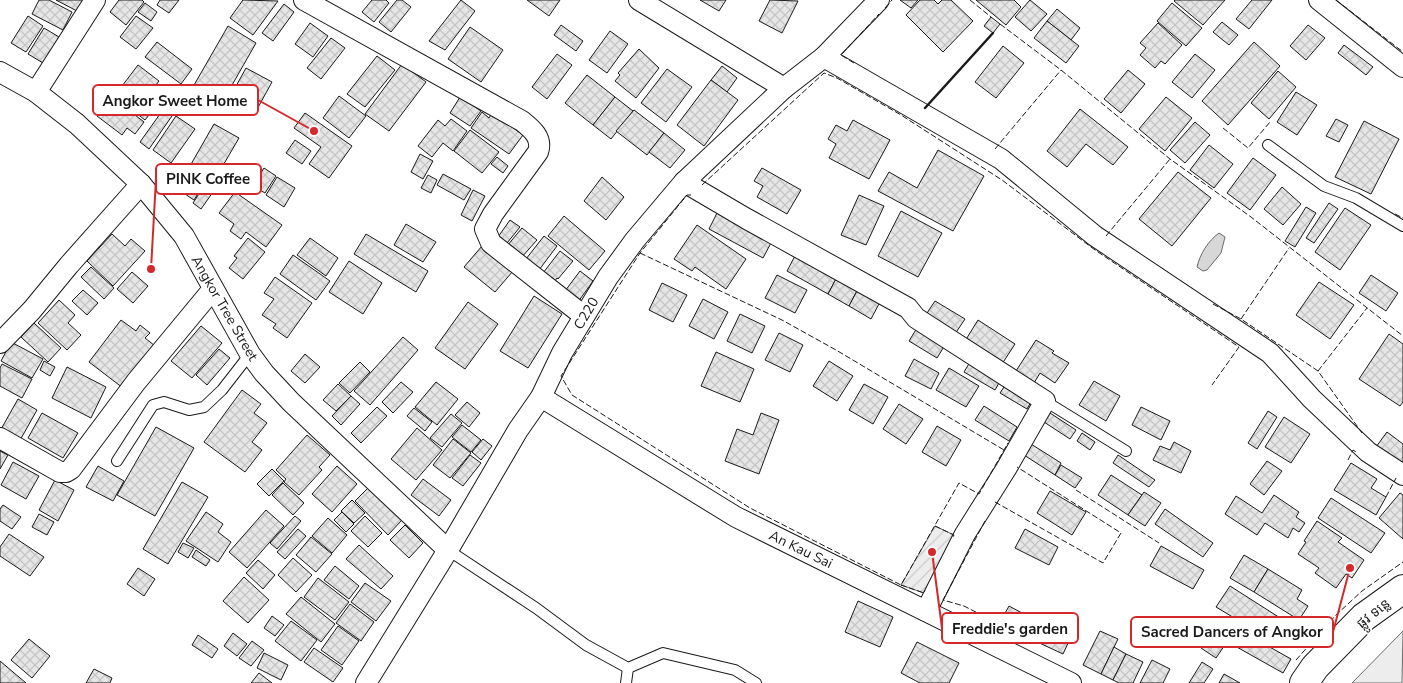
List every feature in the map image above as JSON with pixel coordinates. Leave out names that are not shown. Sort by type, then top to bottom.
[{"type":"street","points":[[36,92],[95,0]]},
{"type":"street","points":[[304,0],[522,121],[533,130],[540,146],[538,152],[493,214],[485,229],[491,243],[584,316]]},
{"type":"street","points":[[639,0],[784,88]]},
{"type":"street","name":"C220","points":[[366,683],[448,550],[518,430],[541,396],[562,353],[584,316],[608,277],[635,240],[684,182],[784,88],[824,56],[879,0]]},
{"type":"street","points":[[1319,0],[1403,67]]},
{"type":"street","points":[[824,56],[1001,159],[1095,236],[1270,353],[1312,399],[1368,452],[1403,475]]},
{"type":"street","name":"Angkor Tree Street","points":[[0,72],[36,92],[77,124],[141,184],[184,236],[250,354],[264,373],[291,402],[448,550]]},
{"type":"street","points":[[684,182],[908,308],[916,318],[1045,401],[1006,469],[965,534],[926,611]]},
{"type":"street","points":[[0,343],[32,310],[141,184]]},
{"type":"street","points":[[0,438],[60,472],[68,472],[136,382],[213,289]]},
{"type":"street","name":"An Kau Sai","points":[[541,396],[736,517],[1071,683]]},
{"type":"street","name":"ផ្លូវ ទន្លេ","points":[[1304,683],[1315,667],[1364,617],[1403,589]]},
{"type":"lane","points":[[1268,145],[1324,186],[1356,198],[1403,226]]},
{"type":"lane","points":[[117,461],[153,405],[164,402],[189,410],[204,407],[222,390],[250,354]]},
{"type":"lane","points":[[1045,401],[1126,452]]},
{"type":"lane","points":[[448,550],[536,608],[586,646],[628,668]]},
{"type":"lane","points":[[628,668],[663,653],[735,670],[756,683]]},
{"type":"lane","points":[[626,683],[628,668]]},
{"type":"shaded area","points":[[1219,233],[1225,237],[1221,253],[1207,270],[1203,271],[1197,267],[1200,257],[1208,244]]},
{"type":"shaded area","points":[[935,526],[954,535],[924,593],[901,585]]},
{"type":"shaded area","points":[[1403,631],[1402,683],[1352,683]]},
{"type":"building","points":[[39,0],[49,0],[72,12],[63,30],[32,14]]},
{"type":"building","points":[[56,0],[83,0],[77,11]]},
{"type":"building","points":[[119,0],[142,0],[144,2],[126,25],[110,12]]},
{"type":"building","points":[[160,0],[179,0],[169,13],[157,5]]},
{"type":"building","points":[[243,0],[278,1],[253,35],[230,18]]},
{"type":"building","points":[[372,0],[386,0],[389,3],[374,22],[362,12]]},
{"type":"building","points":[[397,0],[402,0],[411,7],[391,32],[379,22]]},
{"type":"building","points":[[461,0],[475,11],[445,50],[429,41]]},
{"type":"building","points":[[527,0],[560,0],[549,16]]},
{"type":"building","points":[[700,0],[726,0],[719,11]]},
{"type":"building","points":[[770,0],[798,1],[782,33],[759,21]]},
{"type":"building","points":[[900,0],[918,0],[911,8]]},
{"type":"building","points":[[920,0],[934,0],[938,4],[942,0],[951,0],[973,21],[943,52],[906,15]]},
{"type":"building","points":[[976,0],[1014,0],[1021,7],[1006,25]]},
{"type":"building","points":[[1030,0],[1047,14],[1031,31],[1015,17]]},
{"type":"building","points":[[1175,0],[1225,0],[1203,25]]},
{"type":"building","points":[[1252,0],[1272,0],[1249,29],[1236,19]]},
{"type":"building","points":[[145,3],[157,12],[151,21],[138,12]]},
{"type":"building","points":[[1172,3],[1202,28],[1186,46],[1157,21]]},
{"type":"building","points":[[284,4],[294,12],[273,41],[262,33]]},
{"type":"building","points":[[1057,9],[1080,28],[1071,40],[1047,21]]},
{"type":"building","points":[[28,16],[43,26],[26,52],[11,43]]},
{"type":"building","points":[[136,16],[153,28],[136,49],[120,37]]},
{"type":"building","points":[[991,17],[1000,24],[993,33],[984,26]]},
{"type":"building","points":[[1047,21],[1079,46],[1066,63],[1034,38]]},
{"type":"building","points":[[1222,22],[1238,35],[1229,45],[1213,32]]},
{"type":"building","points":[[310,23],[328,36],[313,57],[295,44]]},
{"type":"building","points":[[1158,23],[1182,45],[1165,64],[1161,61],[1155,68],[1140,55],[1146,48],[1140,43]]},
{"type":"building","points":[[561,25],[583,41],[576,51],[554,35]]},
{"type":"building","points":[[1308,25],[1325,38],[1306,60],[1290,46]]},
{"type":"building","points":[[228,26],[256,43],[215,115],[186,99]]},
{"type":"building","points":[[470,27],[503,50],[481,82],[448,59]]},
{"type":"building","points":[[44,28],[59,37],[43,63],[28,54]]},
{"type":"building","points":[[610,31],[628,44],[607,73],[589,60]]},
{"type":"building","points":[[331,38],[345,48],[321,79],[307,68]]},
{"type":"building","points":[[157,42],[192,69],[181,84],[145,57]]},
{"type":"building","points":[[1254,42],[1280,66],[1228,125],[1202,101]]},
{"type":"building","points":[[1344,45],[1373,67],[1366,75],[1338,53]]},
{"type":"building","points":[[1003,46],[1024,63],[996,98],[975,82]]},
{"type":"building","points":[[639,49],[659,68],[636,98],[615,81],[620,75],[618,73]]},
{"type":"building","points":[[557,54],[572,65],[547,99],[532,87]]},
{"type":"building","points":[[1195,54],[1215,70],[1192,98],[1172,82]]},
{"type":"building","points":[[377,56],[395,70],[365,107],[347,94]]},
{"type":"building","points":[[402,64],[426,82],[389,131],[365,114]]},
{"type":"building","points":[[138,65],[159,81],[137,110],[116,94]]},
{"type":"building","points":[[722,66],[737,78],[727,92],[711,80]]},
{"type":"building","points":[[246,68],[272,82],[255,113],[229,99]]},
{"type":"building","points":[[667,69],[692,87],[666,122],[641,103]]},
{"type":"building","points":[[1128,70],[1145,84],[1121,113],[1104,99]]},
{"type":"building","points":[[1278,71],[1296,87],[1269,119],[1251,103]]},
{"type":"building","points":[[587,75],[615,97],[593,125],[565,103]]},
{"type":"building","points":[[711,80],[738,100],[704,146],[677,125]]},
{"type":"building","points":[[159,84],[168,91],[145,120],[136,113]]},
{"type":"building","points":[[1296,92],[1317,105],[1297,135],[1277,122]]},
{"type":"building","points":[[339,96],[366,116],[349,138],[323,118]]},
{"type":"building","points":[[112,97],[144,122],[135,134],[127,128],[122,135],[97,116]]},
{"type":"building","points":[[460,97],[481,111],[470,126],[450,113]]},
{"type":"building","points":[[615,97],[633,111],[611,139],[593,125]]},
{"type":"building","points":[[1166,97],[1192,118],[1165,151],[1139,129]]},
{"type":"building","points":[[165,107],[174,113],[149,149],[140,142]]},
{"type":"building","points":[[1080,109],[1128,147],[1113,165],[1086,144],[1067,167],[1047,151]]},
{"type":"building","points":[[634,110],[664,133],[647,155],[616,131]]},
{"type":"building","points":[[482,112],[489,118],[492,113],[523,135],[509,154],[471,128]]},
{"type":"building","points":[[305,113],[352,146],[329,178],[309,164],[321,147],[294,128]]},
{"type":"building","points":[[176,116],[195,129],[171,163],[153,150]]},
{"type":"building","points":[[451,119],[467,131],[453,151],[443,143],[432,157],[418,146],[438,120],[445,126]]},
{"type":"building","points":[[1336,119],[1348,125],[1339,142],[1326,136]]},
{"type":"building","points":[[853,120],[890,140],[869,179],[829,158],[836,144],[828,139],[836,125],[847,131]]},
{"type":"building","points":[[1364,121],[1399,139],[1371,194],[1335,177]]},
{"type":"building","points":[[1195,122],[1210,135],[1185,163],[1170,150]]},
{"type":"building","points":[[214,124],[239,138],[218,174],[209,168],[201,181],[186,173]]},
{"type":"building","points":[[470,130],[499,152],[482,173],[454,151]]},
{"type":"building","points":[[664,133],[685,150],[670,168],[649,152]]},
{"type":"building","points":[[295,140],[311,151],[302,164],[286,153]]},
{"type":"building","points":[[1209,145],[1233,164],[1214,188],[1190,170]]},
{"type":"building","points":[[938,150],[984,176],[953,231],[878,191],[889,172],[917,188]]},
{"type":"building","points":[[420,154],[433,161],[423,179],[411,172]]},
{"type":"building","points":[[497,157],[508,166],[503,173],[491,164]]},
{"type":"building","points":[[1253,158],[1276,175],[1250,210],[1227,193]]},
{"type":"building","points":[[264,168],[276,176],[265,193],[253,186]]},
{"type":"building","points":[[762,168],[801,190],[787,214],[757,197],[763,186],[754,181]]},
{"type":"building","points":[[1178,172],[1211,198],[1172,246],[1139,219]]},
{"type":"building","points":[[443,174],[471,189],[464,200],[437,185]]},
{"type":"building","points":[[428,175],[437,180],[431,193],[421,188]]},
{"type":"building","points":[[277,177],[295,188],[284,207],[266,195]]},
{"type":"building","points":[[602,177],[624,197],[606,220],[584,201]]},
{"type":"building","points":[[189,181],[201,189],[194,200],[182,192]]},
{"type":"building","points":[[204,186],[213,192],[201,209],[193,203]]},
{"type":"building","points":[[1282,187],[1301,204],[1283,225],[1264,209]]},
{"type":"building","points":[[473,190],[485,196],[472,221],[461,215]]},
{"type":"building","points":[[235,192],[282,225],[266,247],[246,232],[241,239],[230,231],[234,224],[219,213]]},
{"type":"building","points":[[859,195],[884,206],[866,245],[841,235]]},
{"type":"building","points":[[1329,203],[1338,209],[1314,243],[1306,238]]},
{"type":"building","points":[[1306,207],[1316,213],[1295,247],[1285,241]]},
{"type":"building","points":[[1345,208],[1371,225],[1340,270],[1315,252]]},
{"type":"building","points":[[718,211],[772,241],[763,258],[709,229]]},
{"type":"building","points":[[901,211],[942,233],[918,277],[878,256]]},
{"type":"building","points":[[564,216],[605,251],[589,270],[548,236]]},
{"type":"building","points":[[510,220],[520,227],[507,243],[498,237]]},
{"type":"building","points":[[406,224],[436,242],[423,262],[394,245]]},
{"type":"building","points":[[697,225],[746,259],[726,289],[695,267],[692,271],[674,259]]},
{"type":"building","points":[[522,228],[537,240],[521,258],[507,246]]},
{"type":"building","points":[[112,234],[125,246],[131,239],[145,251],[113,286],[87,261]]},
{"type":"building","points":[[366,234],[428,271],[416,292],[354,254]]},
{"type":"building","points":[[544,236],[557,246],[539,270],[526,259]]},
{"type":"building","points":[[248,238],[265,252],[243,279],[229,268],[237,258],[234,256]]},
{"type":"building","points":[[310,238],[338,258],[326,276],[297,255]]},
{"type":"building","points":[[482,246],[513,271],[495,292],[464,267]]},
{"type":"building","points":[[560,251],[573,261],[554,282],[543,273]]},
{"type":"building","points":[[796,254],[837,277],[828,294],[787,271]]},
{"type":"building","points":[[293,255],[330,281],[316,300],[280,274]]},
{"type":"building","points":[[349,261],[382,283],[363,314],[329,292]]},
{"type":"building","points":[[91,267],[114,288],[104,299],[81,277]]},
{"type":"building","points":[[580,271],[593,281],[578,302],[565,291]]},
{"type":"building","points":[[132,272],[148,286],[133,303],[117,289]]},
{"type":"building","points":[[777,275],[807,290],[795,313],[765,298]]},
{"type":"building","points":[[1371,275],[1398,293],[1386,311],[1359,293]]},
{"type":"building","points":[[275,277],[312,303],[287,338],[273,328],[276,324],[262,315],[274,299],[264,293]]},
{"type":"building","points":[[837,277],[858,289],[849,306],[828,294]]},
{"type":"building","points":[[1319,282],[1354,305],[1330,339],[1296,315]]},
{"type":"building","points":[[662,283],[687,295],[673,322],[649,310]]},
{"type":"building","points":[[858,289],[880,302],[871,319],[849,306]]},
{"type":"building","points":[[83,290],[98,303],[87,315],[72,301]]},
{"type":"building","points":[[534,296],[562,314],[528,368],[500,351]]},
{"type":"building","points":[[703,299],[728,312],[714,339],[689,326]]},
{"type":"building","points":[[59,300],[75,315],[68,323],[81,335],[67,350],[38,323]]},
{"type":"building","points":[[935,301],[965,319],[955,334],[925,316]]},
{"type":"building","points":[[468,302],[498,324],[465,369],[435,348]]},
{"type":"building","points":[[740,314],[765,326],[752,353],[727,341]]},
{"type":"building","points":[[121,320],[136,331],[140,325],[150,333],[145,338],[155,346],[123,388],[89,362]]},
{"type":"building","points":[[978,320],[1015,344],[1002,364],[965,341]]},
{"type":"building","points":[[34,323],[61,348],[48,362],[21,337]]},
{"type":"building","points":[[201,326],[222,343],[192,378],[171,361]]},
{"type":"building","points":[[917,328],[945,345],[937,358],[909,341]]},
{"type":"building","points":[[779,333],[803,345],[790,372],[765,360]]},
{"type":"building","points":[[1389,334],[1403,344],[1403,402],[1400,406],[1359,379]]},
{"type":"building","points":[[403,337],[418,350],[370,405],[354,391]]},
{"type":"building","points":[[1036,340],[1054,351],[1052,353],[1069,363],[1055,383],[1040,373],[1034,383],[1016,371]]},
{"type":"building","points":[[11,342],[43,359],[32,378],[1,361]]},
{"type":"building","points":[[219,349],[230,358],[207,385],[196,375]]},
{"type":"building","points":[[716,352],[754,369],[740,402],[701,386]]},
{"type":"building","points":[[305,354],[320,367],[305,383],[291,371]]},
{"type":"building","points":[[914,359],[939,373],[931,389],[905,376]]},
{"type":"building","points":[[44,361],[55,367],[50,376],[40,370]]},
{"type":"building","points":[[829,361],[853,376],[837,401],[813,386]]},
{"type":"building","points":[[360,362],[370,372],[350,393],[339,383]]},
{"type":"building","points":[[970,362],[1000,381],[995,390],[964,372]]},
{"type":"building","points":[[2,364],[32,379],[22,398],[0,386],[0,368]]},
{"type":"building","points":[[67,367],[106,387],[91,418],[52,398]]},
{"type":"building","points":[[949,368],[979,386],[966,407],[936,390]]},
{"type":"building","points":[[1094,381],[1120,396],[1106,421],[1079,405]]},
{"type":"building","points":[[401,382],[413,392],[393,413],[382,402]]},
{"type":"building","points":[[436,382],[458,399],[437,425],[415,407]]},
{"type":"building","points":[[338,384],[351,396],[336,411],[323,400]]},
{"type":"building","points":[[864,384],[888,397],[873,424],[849,410]]},
{"type":"building","points":[[1006,384],[1032,400],[1027,409],[1000,393]]},
{"type":"building","points":[[242,390],[261,404],[254,413],[267,423],[252,442],[262,450],[245,472],[204,442]]},
{"type":"building","points":[[351,396],[360,404],[341,425],[332,416]]},
{"type":"building","points":[[18,399],[37,410],[19,442],[0,431]]},
{"type":"building","points":[[467,402],[480,413],[469,427],[455,415]]},
{"type":"building","points":[[899,404],[923,419],[906,444],[883,429]]},
{"type":"building","points":[[984,406],[1017,427],[1009,441],[975,420]]},
{"type":"building","points":[[377,407],[387,416],[361,443],[351,433]]},
{"type":"building","points":[[1141,407],[1170,421],[1161,440],[1132,425]]},
{"type":"building","points":[[414,408],[432,422],[425,431],[407,416]]},
{"type":"building","points":[[1268,411],[1277,417],[1257,449],[1248,443]]},
{"type":"building","points":[[42,413],[78,433],[63,458],[28,438]]},
{"type":"building","points":[[761,413],[779,420],[759,474],[725,461],[737,429],[753,435]]},
{"type":"building","points":[[1050,413],[1076,430],[1070,439],[1044,422]]},
{"type":"building","points":[[451,414],[462,423],[442,447],[430,438]]},
{"type":"building","points":[[1284,417],[1310,434],[1291,463],[1265,447]]},
{"type":"building","points":[[462,425],[481,440],[471,452],[452,437]]},
{"type":"building","points":[[937,426],[961,440],[946,466],[922,452]]},
{"type":"building","points":[[156,427],[194,448],[155,516],[117,495]]},
{"type":"building","points":[[417,428],[442,450],[416,480],[391,459]]},
{"type":"building","points":[[1387,432],[1403,444],[1403,466],[1376,447]]},
{"type":"building","points":[[1082,433],[1095,442],[1090,450],[1077,441]]},
{"type":"building","points":[[307,435],[330,455],[319,467],[322,470],[299,495],[284,482],[286,479],[276,470]]},
{"type":"building","points":[[453,439],[471,453],[450,478],[433,465]]},
{"type":"building","points":[[483,439],[492,446],[481,460],[472,452]]},
{"type":"building","points":[[1174,442],[1191,451],[1181,473],[1153,460],[1160,446],[1170,450]]},
{"type":"building","points":[[1031,444],[1061,463],[1055,475],[1024,455]]},
{"type":"building","points":[[0,451],[8,455],[0,469]]},
{"type":"building","points":[[470,455],[481,463],[463,486],[452,478]]},
{"type":"building","points":[[1118,455],[1155,480],[1149,487],[1113,463]]},
{"type":"building","points":[[1267,461],[1282,471],[1264,495],[1250,484]]},
{"type":"building","points":[[13,462],[39,476],[26,499],[1,485]]},
{"type":"building","points":[[1351,463],[1377,479],[1371,488],[1386,497],[1376,515],[1334,490]]},
{"type":"building","points":[[1061,465],[1082,478],[1075,488],[1055,475]]},
{"type":"building","points":[[98,466],[124,481],[113,501],[86,487]]},
{"type":"building","points":[[337,466],[357,484],[332,512],[312,494]]},
{"type":"building","points":[[272,469],[284,481],[269,496],[257,484]]},
{"type":"building","points":[[1111,475],[1142,495],[1128,515],[1098,495]]},
{"type":"building","points":[[423,479],[451,500],[439,516],[411,495]]},
{"type":"building","points":[[55,480],[74,490],[58,521],[39,510]]},
{"type":"building","points":[[182,482],[208,497],[168,564],[143,549]]},
{"type":"building","points":[[283,483],[304,503],[293,515],[272,495]]},
{"type":"building","points":[[369,487],[402,520],[388,535],[355,501]]},
{"type":"building","points":[[1050,491],[1086,512],[1072,535],[1037,513]]},
{"type":"building","points":[[1144,492],[1161,503],[1145,526],[1128,515]]},
{"type":"building","points":[[1400,493],[1403,495],[1403,539],[1379,518]]},
{"type":"building","points":[[1274,495],[1299,512],[1296,517],[1305,523],[1299,532],[1293,528],[1288,538],[1265,523],[1257,535],[1225,514],[1236,496],[1262,513]]},
{"type":"building","points":[[1331,498],[1385,533],[1371,553],[1318,518]]},
{"type":"building","points":[[352,500],[365,513],[354,523],[341,511]]},
{"type":"building","points":[[3,505],[21,517],[12,529],[0,521],[0,509]]},
{"type":"building","points":[[1165,509],[1213,543],[1203,557],[1155,524]]},
{"type":"building","points":[[266,510],[284,526],[247,568],[229,552]]},
{"type":"building","points":[[206,512],[223,524],[218,532],[231,542],[218,562],[186,541]]},
{"type":"building","points":[[342,512],[354,524],[346,532],[334,520]]},
{"type":"building","points":[[39,514],[54,522],[47,535],[32,527]]},
{"type":"building","points":[[295,516],[301,521],[277,549],[270,543]]},
{"type":"building","points":[[365,516],[382,533],[368,547],[351,531]]},
{"type":"building","points":[[328,518],[347,535],[332,553],[312,536]]},
{"type":"building","points":[[1317,521],[1342,538],[1338,542],[1364,560],[1352,578],[1346,574],[1336,588],[1315,573],[1319,568],[1298,554]]},
{"type":"building","points":[[405,525],[423,543],[409,558],[390,540]]},
{"type":"building","points":[[298,529],[306,536],[285,559],[277,552]]},
{"type":"building","points":[[1025,529],[1058,547],[1049,565],[1015,548]]},
{"type":"building","points":[[9,534],[44,557],[30,576],[0,556],[0,547]]},
{"type":"building","points":[[311,537],[332,554],[316,572],[296,555]]},
{"type":"building","points":[[183,543],[194,548],[188,558],[178,552]]},
{"type":"building","points":[[359,545],[393,576],[381,589],[346,559]]},
{"type":"building","points":[[1161,546],[1204,570],[1193,589],[1150,566]]},
{"type":"building","points":[[196,550],[210,560],[206,566],[192,557]]},
{"type":"building","points":[[1244,555],[1268,569],[1254,592],[1230,578]]},
{"type":"building","points":[[293,558],[312,575],[296,592],[278,575]]},
{"type":"building","points":[[258,560],[275,575],[263,589],[246,573]]},
{"type":"building","points":[[335,566],[359,586],[349,599],[324,580]]},
{"type":"building","points":[[138,568],[155,579],[144,596],[127,584]]},
{"type":"building","points":[[1268,569],[1302,590],[1297,599],[1308,606],[1299,620],[1254,592]]},
{"type":"building","points":[[244,577],[269,600],[248,623],[223,601]]},
{"type":"building","points":[[318,578],[349,602],[335,620],[304,597]]},
{"type":"building","points":[[365,583],[391,601],[376,621],[351,602]]},
{"type":"building","points":[[1230,586],[1288,623],[1276,643],[1216,607]]},
{"type":"building","points":[[301,597],[335,624],[321,642],[286,614]]},
{"type":"building","points":[[858,601],[893,617],[880,647],[845,632]]},
{"type":"building","points":[[350,604],[374,622],[361,641],[336,623]]},
{"type":"building","points":[[1009,606],[1022,613],[1013,631],[999,624]]},
{"type":"building","points":[[272,616],[284,625],[275,636],[264,628]]},
{"type":"building","points":[[1220,620],[1235,630],[1216,658],[1201,648]]},
{"type":"building","points":[[291,621],[317,640],[301,661],[275,641]]},
{"type":"building","points":[[338,626],[359,641],[342,665],[321,650]]},
{"type":"building","points":[[1040,627],[1069,641],[1063,654],[1033,640]]},
{"type":"building","points":[[1100,631],[1118,639],[1101,674],[1083,665]]},
{"type":"building","points":[[1243,632],[1291,659],[1283,673],[1235,646]]},
{"type":"building","points":[[233,633],[247,644],[237,656],[224,646]]},
{"type":"building","points":[[198,635],[218,649],[212,658],[192,645]]},
{"type":"building","points":[[29,639],[50,656],[32,678],[11,660]]},
{"type":"building","points":[[252,641],[264,650],[251,666],[239,658]]},
{"type":"building","points":[[917,642],[959,663],[949,683],[920,683],[901,673]]},
{"type":"building","points":[[1114,647],[1126,654],[1113,680],[1101,674]]},
{"type":"building","points":[[314,648],[343,668],[333,682],[304,662]]},
{"type":"building","points":[[264,653],[288,665],[281,680],[257,668]]},
{"type":"building","points":[[1126,654],[1143,662],[1133,683],[1119,683],[1113,680]]},
{"type":"building","points":[[1152,660],[1170,669],[1163,683],[1140,683]]},
{"type":"building","points":[[0,661],[26,683],[0,683]]},
{"type":"building","points":[[1202,662],[1213,669],[1204,683],[1189,683]]},
{"type":"building","points":[[94,669],[112,678],[110,683],[86,683]]},
{"type":"building","points":[[259,673],[272,683],[251,683]]},
{"type":"building","points":[[1224,674],[1240,683],[1219,683]]},
{"type":"fence","points":[[885,8],[892,0]]},
{"type":"fence","points":[[970,0],[991,17]]},
{"type":"fence","points":[[1336,0],[1403,52]]},
{"type":"fence","points":[[854,63],[841,55],[879,14]]},
{"type":"fence","points":[[1000,24],[1061,70],[1170,159],[1251,217],[1403,336]]},
{"type":"fence","points":[[995,149],[1061,70]]},
{"type":"fence","points":[[702,185],[824,73],[837,78],[901,115],[1002,180],[1095,250],[1239,347],[1212,385]]},
{"type":"fence","points":[[1223,128],[1248,148],[1270,122]]},
{"type":"fence","points":[[1106,236],[1170,159]]},
{"type":"fence","points":[[691,195],[687,195],[640,253],[561,376],[572,395],[750,508],[901,585],[959,483],[979,494],[1008,443]]},
{"type":"fence","points":[[1395,214],[1403,218]]},
{"type":"fence","points":[[1241,319],[1289,248]]},
{"type":"fence","points":[[640,253],[782,320],[1004,450]]},
{"type":"fence","points":[[1213,304],[1241,319],[1318,371],[1362,433]]},
{"type":"fence","points":[[1318,371],[1367,308]]},
{"type":"fence","points":[[1348,460],[1353,450],[1356,452]]},
{"type":"fence","points":[[995,502],[1103,563],[1121,533],[1017,467]]},
{"type":"fence","points":[[1386,497],[1396,478]]},
{"type":"fence","points":[[1076,490],[1159,543]]},
{"type":"fence","points":[[985,521],[943,600],[964,606],[999,624]]},
{"type":"fence","points":[[935,526],[954,535],[952,539]]},
{"type":"fence","points":[[1296,660],[1336,615],[1362,591],[1403,562]]},
{"type":"fence","points":[[901,585],[924,593],[925,590]]},
{"type":"fence","points":[[1013,631],[1033,642]]},
{"type":"wall","points":[[925,108],[993,33]]},
{"type":"place","name":"Angkor Sweet Home","points":[[314,131]]},
{"type":"place","name":"PINK Coffee","points":[[151,269]]},
{"type":"place","name":"Freddie's garden","points":[[932,552]]},
{"type":"place","name":"Sacred Dancers of Angkor","points":[[1350,568]]}]
